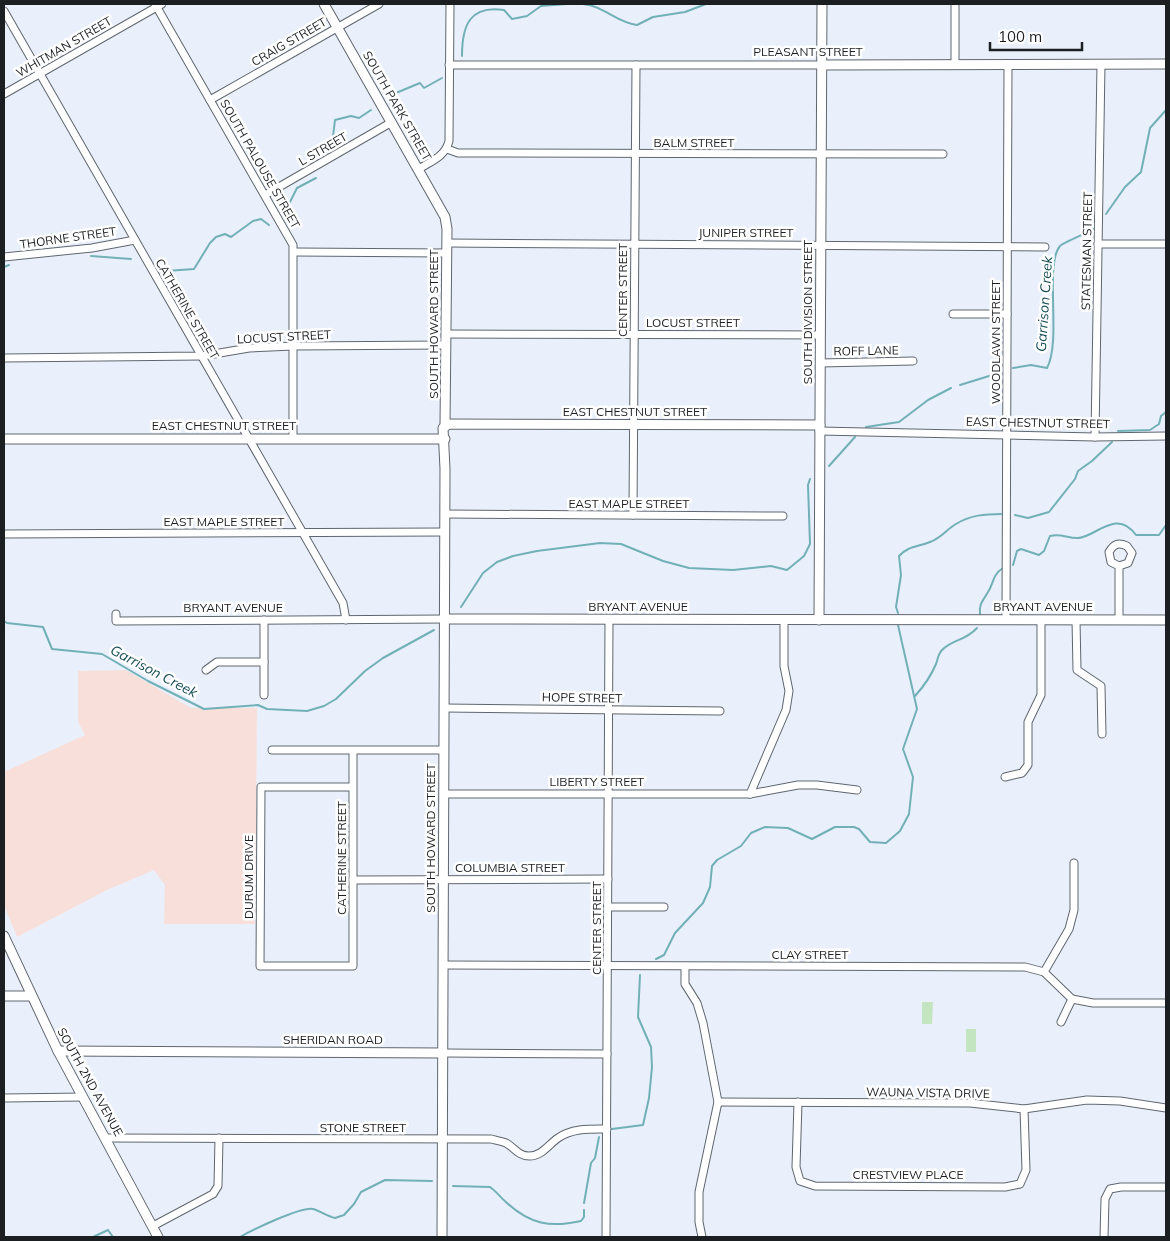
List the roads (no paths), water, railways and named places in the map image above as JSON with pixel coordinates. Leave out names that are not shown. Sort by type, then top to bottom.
[{"type":"main road","name":"SOUTH PARK STREET","points":[[324,4],[440,206],[446,222]]},
{"type":"main road","name":"SOUTH DIVISION STREET","points":[[819,620],[822,4]]},
{"type":"main road","name":"PLEASANT STREET","points":[[822,65],[1166,64]]},
{"type":"main road","name":"SOUTH HOWARD STREET","points":[[442,1237],[445,439],[451,434],[446,413],[446,222]]},
{"type":"main road","name":"EAST CHESTNUT STREET","points":[[448,425],[820,428]]},
{"type":"main road","name":"EAST CHESTNUT STREET","points":[[4,439],[445,439]]},
{"type":"main road","name":"BRYANT AVENUE","points":[[444,619],[1166,620]]},
{"type":"main road","name":"SOUTH 2ND AVENUE","points":[[4,936],[30,996],[58,1051],[107,1138],[158,1237]]},
{"type":"main road","points":[[4,996],[30,996]]},
{"type":"main road","name":"SHERIDAN ROAD","points":[[58,1051],[443,1053]]},
{"type":"street","name":"CRAIG STREET","points":[[210,100],[379,4]]},
{"type":"street","points":[[418,169],[440,157],[447,149],[450,4]]},
{"type":"street","points":[[954,64],[955,4]]},
{"type":"street","name":"WHITMAN STREET","points":[[4,94],[158,5]]},
{"type":"street","name":"SOUTH PALOUSE STREET","points":[[158,5],[290,240],[294,252],[292,439]]},
{"type":"street","name":"CATHERINE STREET","points":[[4,11],[343,603],[346,620]]},
{"type":"street","name":"WOODLAWN STREET","points":[[1006,620],[1008,64]]},
{"type":"street","name":"STATESMAN STREET","points":[[1095,437],[1101,64]]},
{"type":"street","name":"PLEASANT STREET","points":[[449,65],[822,65]]},
{"type":"street","name":"CENTER STREET","points":[[633,515],[636,65]]},
{"type":"street","name":"L STREET","points":[[265,195],[392,122]]},
{"type":"street","name":"BALM STREET","points":[[447,149],[458,153],[943,154]]},
{"type":"street","name":"THORNE STREET","points":[[4,257],[92,248],[135,240]]},
{"type":"street","name":"JUNIPER STREET","points":[[294,252],[635,244],[1045,247]]},
{"type":"street","points":[[1098,244],[1166,244]]},
{"type":"street","points":[[953,314],[1007,314]]},
{"type":"street","name":"LOCUST STREET","points":[[446,334],[820,335]]},
{"type":"street","name":"LOCUST STREET","points":[[4,358],[202,356],[249,348],[293,346],[446,345]]},
{"type":"street","name":"ROFF LANE","points":[[820,363],[913,361]]},
{"type":"street","name":"EAST CHESTNUT STREET","points":[[820,428],[1007,435],[1166,436]]},
{"type":"street","name":"EAST MAPLE STREET","points":[[445,514],[783,516]]},
{"type":"street","name":"EAST MAPLE STREET","points":[[4,534],[445,532]]},
{"type":"street","points":[[1119,566],[1119,620]]},
{"type":"street","name":"BRYANT AVENUE","points":[[116,614],[116,621],[444,619]]},
{"type":"street","name":"CENTER STREET","points":[[606,1237],[609,619]]},
{"type":"street","points":[[264,620],[264,694]]},
{"type":"street","points":[[750,794],[786,710],[789,691],[784,666],[784,620]]},
{"type":"street","points":[[1005,777],[1022,773],[1028,765],[1028,722],[1041,695],[1040,620]]},
{"type":"street","points":[[1076,620],[1077,670],[1101,686],[1102,734]]},
{"type":"street","points":[[206,670],[217,662],[264,662]]},
{"type":"street","name":"HOPE STREET","points":[[444,708],[720,711]]},
{"type":"street","points":[[272,750],[444,750]]},
{"type":"street","name":"CATHERINE STREET","points":[[353,751],[353,966]]},
{"type":"street","name":"LIBERTY STREET","points":[[444,794],[750,794],[798,785],[857,790]]},
{"type":"street","name":"DURUM DRIVE","points":[[353,788],[261,787],[260,966],[353,966]]},
{"type":"street","points":[[1074,863],[1074,910],[1069,928],[1044,972],[1072,998],[1093,1003],[1166,1002]]},
{"type":"street","name":"COLUMBIA STREET","points":[[353,880],[608,879]]},
{"type":"street","points":[[608,907],[664,907]]},
{"type":"street","name":"CLAY STREET","points":[[443,965],[1018,967],[1044,972]]},
{"type":"street","points":[[685,967],[685,984],[697,1003],[703,1023],[718,1102],[699,1192],[699,1222],[702,1237]]},
{"type":"street","points":[[1061,1022],[1072,998]]},
{"type":"street","name":"SHERIDAN ROAD","points":[[443,1053],[607,1054]]},
{"type":"street","points":[[4,1098],[83,1097]]},
{"type":"street","name":"WAUNA VISTA DRIVE","points":[[718,1102],[970,1103],[1024,1109],[1087,1100],[1120,1101],[1166,1108]]},
{"type":"street","name":"CRESTVIEW PLACE","points":[[798,1102],[796,1167],[800,1181],[815,1186],[1005,1187],[1020,1184],[1026,1170],[1024,1109]]},
{"type":"street","name":"STONE STREET","points":[[107,1138],[490,1139],[506,1143],[518,1153],[530,1156],[546,1150],[558,1138],[569,1133],[586,1129],[607,1129]]},
{"type":"street","points":[[153,1226],[213,1194],[218,1186],[219,1138]]},
{"type":"street","points":[[1104,1237],[1105,1199],[1110,1189],[1121,1187],[1166,1187]]},
{"type":"waterway","points":[[462,56],[462,45],[466,27],[476,14],[492,9],[504,10],[512,19],[527,16],[541,6],[567,4]]},
{"type":"waterway","points":[[583,4],[591,5],[623,21],[637,25],[653,17],[685,12],[706,4]]},
{"type":"waterway","points":[[391,95],[420,83],[424,88],[442,78]]},
{"type":"waterway","points":[[333,136],[335,120],[351,116],[359,118],[371,110]]},
{"type":"waterway","name":"Garrison Creek","points":[[1106,214],[1125,187],[1141,172],[1150,128],[1166,110]]},
{"type":"waterway","points":[[287,208],[297,188],[316,178]]},
{"type":"waterway","points":[[166,271],[194,269],[210,243],[216,237],[225,234],[231,237],[253,221],[261,219],[269,225]]},
{"type":"waterway","name":"Garrison Creek","points":[[1013,368],[1031,365],[1047,368],[1053,340],[1053,269],[1055,256],[1060,246],[1094,229]]},
{"type":"waterway","points":[[22,245],[28,239],[41,240],[53,234],[78,240]]},
{"type":"waterway","points":[[91,256],[131,259]]},
{"type":"waterway","points":[[4,267],[9,265]]},
{"type":"waterway","name":"Garrison Creek","points":[[960,385],[1002,372]]},
{"type":"waterway","name":"Garrison Creek","points":[[866,427],[899,422],[928,400],[951,388]]},
{"type":"waterway","points":[[1118,431],[1150,430],[1159,424],[1161,416],[1166,412]]},
{"type":"waterway","name":"Garrison Creek","points":[[829,466],[855,437]]},
{"type":"waterway","points":[[1015,515],[1028,518],[1049,512],[1075,479],[1078,471],[1112,442]]},
{"type":"waterway","name":"Garrison Creek","points":[[461,607],[483,573],[497,562],[513,556],[537,551],[600,543],[621,544],[663,561],[689,568],[733,570],[771,566],[787,570],[804,556],[810,544],[808,485],[810,479]]},
{"type":"waterway","points":[[898,613],[896,607],[901,575],[899,556],[902,553],[910,548],[934,540],[961,521],[972,517],[1001,514]]},
{"type":"waterway","points":[[1013,565],[1017,551],[1021,549],[1039,555],[1044,551],[1050,536],[1084,537],[1113,524],[1121,524],[1128,527],[1136,535],[1159,535],[1166,525]]},
{"type":"waterway","points":[[980,614],[982,602],[995,576],[1003,568]]},
{"type":"waterway","name":"Garrison Creek","points":[[4,621],[7,623],[43,627],[52,649],[102,654],[148,681],[204,709],[258,705],[267,709],[307,711],[324,706],[336,699],[365,671],[383,658],[434,630]]},
{"type":"waterway","points":[[656,959],[664,955],[675,933],[703,903],[710,887],[712,866],[717,860],[741,846],[751,833],[765,827],[788,828],[812,839],[835,827],[854,827],[859,829],[870,842],[886,843],[900,831],[909,814],[913,777],[903,749],[917,709],[898,625]]},
{"type":"waterway","points":[[915,696],[930,677],[942,650],[951,643],[968,636],[977,628]]},
{"type":"waterway","points":[[612,1129],[643,1125],[649,1098],[652,1067],[651,1047],[638,1017],[640,975]]},
{"type":"waterway","points":[[584,1203],[591,1163],[595,1158],[599,1137]]},
{"type":"waterway","points":[[240,1237],[277,1219],[307,1209],[313,1209],[335,1218],[344,1215],[354,1204],[361,1192],[385,1180],[432,1181]]},
{"type":"waterway","points":[[453,1186],[490,1187],[524,1216],[541,1223],[560,1224],[581,1221],[584,1217],[584,1210]]},
{"type":"waterway","points":[[93,1237],[108,1230],[113,1237]]}]
